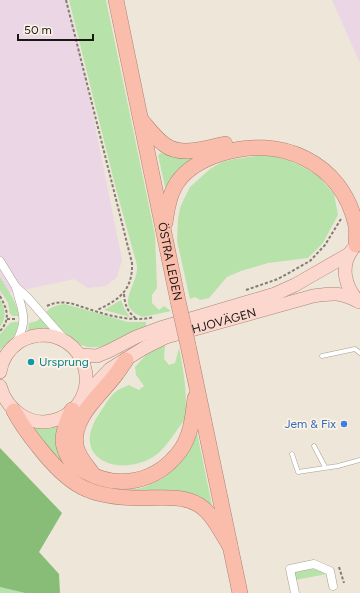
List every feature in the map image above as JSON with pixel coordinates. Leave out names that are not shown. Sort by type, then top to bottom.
[{"type":"highway","name":"ÖSTRA LEDEN","points":[[116,0],[240,593]]},
{"type":"highway","points":[[141,120],[166,146],[175,150],[186,151],[249,140],[273,141],[295,146],[312,153],[329,165],[356,207],[355,247]]},
{"type":"highway","points":[[164,232],[169,200],[180,179],[199,163],[211,157],[235,149],[248,147],[272,148],[308,159],[323,169],[356,207]]},
{"type":"highway","points":[[95,477],[81,458],[76,447],[76,435],[79,424],[90,406],[117,374],[126,360]]},
{"type":"highway","points":[[72,410],[65,426],[63,440],[66,453],[73,464],[95,477],[108,481],[130,482],[151,475],[179,452],[188,435],[193,415],[196,385]]},
{"type":"highway","points":[[14,411],[20,422],[47,457],[74,483],[87,490],[111,497],[168,498],[186,500],[198,505],[212,518],[230,546]]},
{"type":"main road","points":[[355,247],[346,264],[346,280],[352,294],[360,302]]},
{"type":"main road","name":"HJOVÄGEN","points":[[79,355],[97,356],[136,337],[160,328],[275,294],[295,285],[355,247]]},
{"type":"main road","name":"HJOVÄGEN","points":[[14,411],[30,420],[39,422],[57,420],[72,410],[110,369],[144,348],[166,338],[313,296],[331,294],[347,295],[360,302]]},
{"type":"main road","points":[[0,372],[3,360],[14,346],[27,338],[41,335],[56,337],[69,344],[79,355],[84,367],[86,380],[82,398]]},
{"type":"main road","points":[[0,386],[6,402],[14,411]]},
{"type":"street","points":[[0,261],[16,287],[23,311],[24,325],[22,332],[14,346]]},
{"type":"street","points":[[16,287],[27,297],[69,344]]},
{"type":"street","points":[[295,593],[290,569],[314,564],[330,572],[333,586]]},
{"type":"lane","points":[[322,356],[355,349],[360,353]]},
{"type":"lane","points":[[314,446],[325,468]]},
{"type":"lane","points":[[292,454],[298,472],[325,468],[360,460]]},
{"type":"path","points":[[66,0],[130,252],[133,273],[131,281],[124,293],[119,298],[96,311],[128,319],[147,319],[160,316]]},
{"type":"path","points":[[242,291],[278,279],[310,261],[325,245],[342,217],[356,207]]},
{"type":"path","points":[[124,293],[127,308],[131,314],[138,319]]},
{"type":"path","points":[[0,296],[6,309],[7,319],[0,331]]},
{"type":"path","points":[[339,567],[344,583]]},
{"type":"shaded area","points":[[0,0],[67,0],[78,41],[122,260],[117,277],[106,286],[88,288],[74,279],[0,295]]},
{"type":"shaded area","points":[[332,0],[360,0],[360,63]]},
{"type":"green space","points":[[69,0],[106,0],[155,235],[157,288],[152,295],[152,303],[159,310],[164,306],[171,311],[143,317],[134,313],[129,307],[129,296],[137,268]]},
{"type":"green space","points":[[161,153],[170,155],[202,153],[168,188],[165,187],[158,155]]},
{"type":"green space","points":[[262,155],[288,160],[317,175],[334,194],[338,215],[323,243],[308,258],[268,263],[241,271],[227,277],[209,298],[200,300],[195,297],[190,299],[177,241],[180,208],[190,187],[210,169],[222,162]]},
{"type":"green space","points":[[0,277],[14,301],[19,316],[13,316],[10,314],[8,303],[0,290]]},
{"type":"green space","points":[[0,299],[3,306],[4,320],[0,327]]},
{"type":"green space","points":[[121,300],[130,317],[104,310]]},
{"type":"green space","points":[[65,304],[128,322],[146,322],[146,326],[111,344],[92,347],[83,346],[70,338],[46,312],[50,308]]},
{"type":"green space","points":[[40,318],[49,329],[28,331],[29,323],[37,321]]},
{"type":"green space","points":[[19,322],[15,335],[0,350],[0,334],[10,323]]},
{"type":"green space","points":[[165,345],[164,359],[169,365],[175,363],[179,348],[185,391],[186,412],[184,420],[165,446],[153,457],[139,463],[126,465],[113,464],[102,460],[94,452],[90,442],[91,429],[99,414],[110,398],[118,390],[129,385],[139,390],[144,386],[136,375],[135,367],[147,354]]},
{"type":"green space","points":[[59,424],[57,434],[58,444],[60,453],[65,462],[76,475],[89,484],[100,488],[91,486],[76,478],[63,468],[49,453],[29,425],[52,426]]},
{"type":"green space","points":[[196,428],[213,510],[199,499],[189,496],[140,494],[123,492],[105,489],[119,491],[135,489],[151,484],[165,477],[184,457]]},
{"type":"green space","points":[[0,448],[62,513],[39,552],[59,574],[60,593],[25,593],[0,587]]},
{"type":"green space","points":[[315,567],[327,574],[295,580],[294,574],[297,569]]},
{"type":"green space","points":[[0,587],[25,593],[0,593]]},
{"type":"place","name":"Ursprung","points":[[31,362]]},
{"type":"place","name":"Jem & Fix","points":[[344,424]]}]
